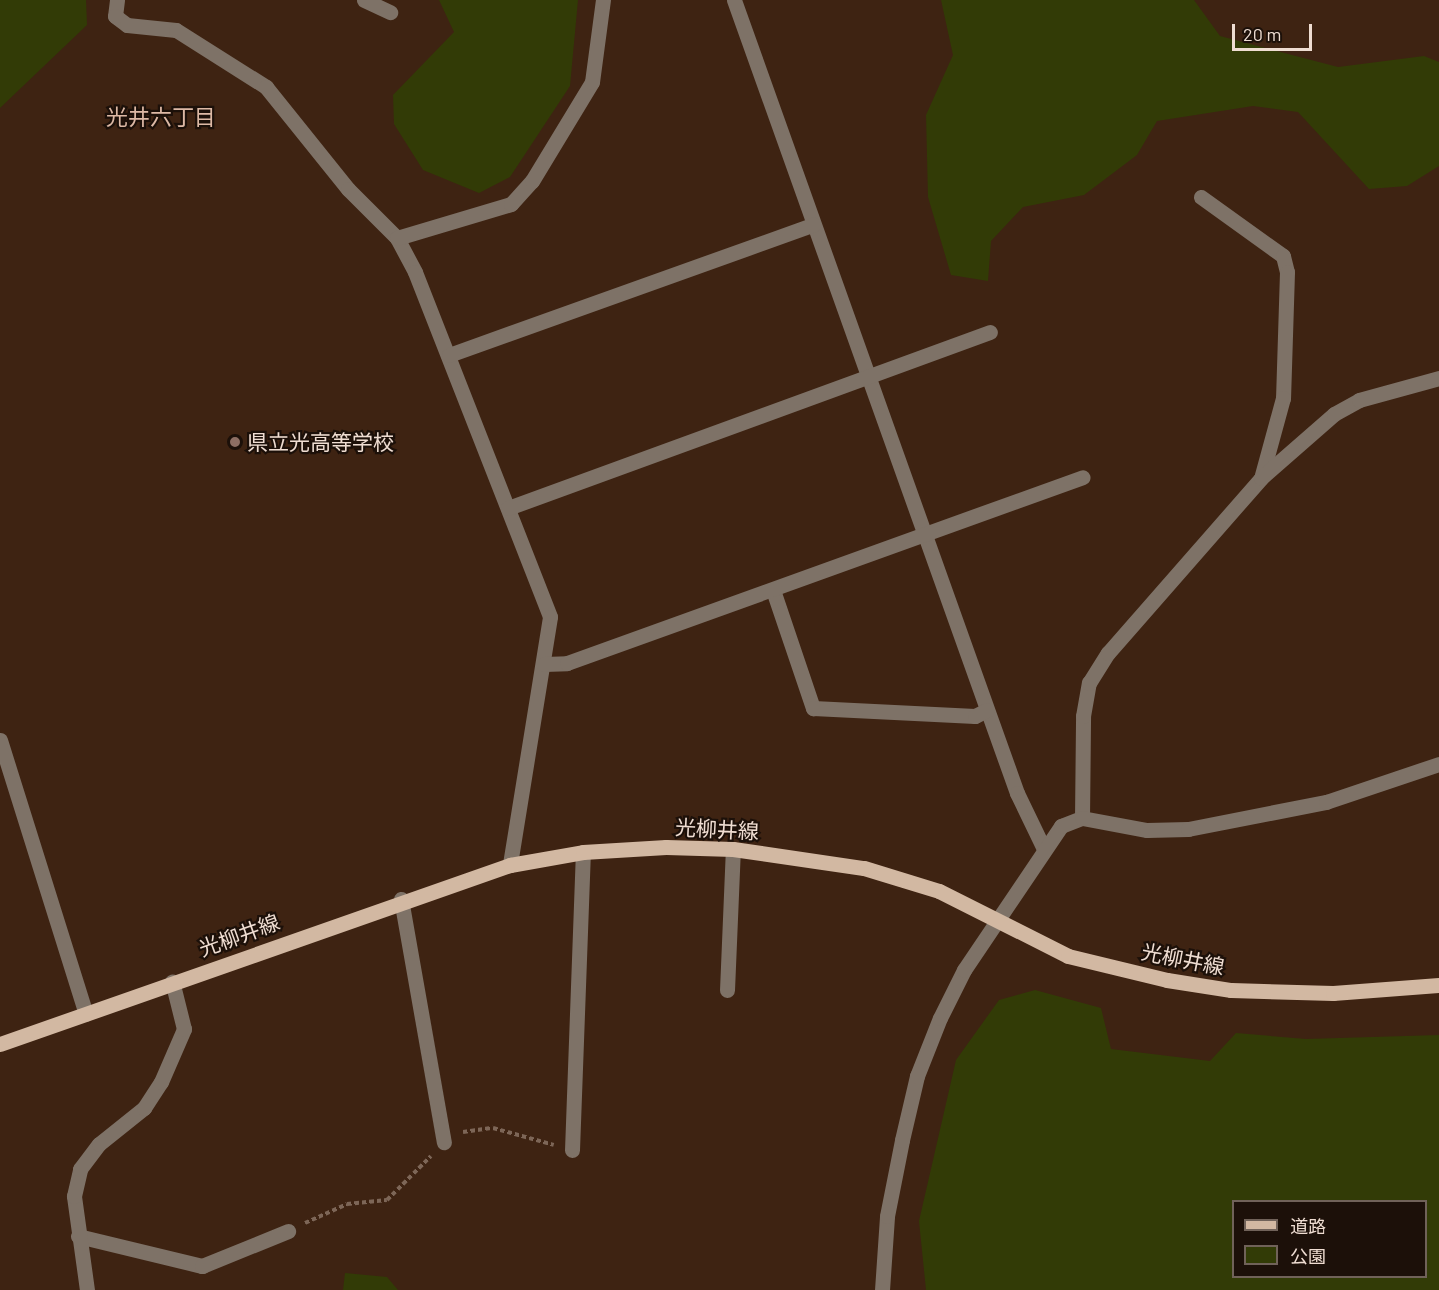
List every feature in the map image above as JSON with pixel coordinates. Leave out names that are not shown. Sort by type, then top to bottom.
[{"type":"main road","name":"光柳井線","points":[[0,1044],[400,899],[510,864],[583,852],[733,849],[864,868],[939,891],[1068,956],[1231,990],[1333,993],[1439,985]]},
{"type":"street","points":[[117,0],[116,16],[127,25],[176,30],[266,87],[348,189],[397,238],[449,355],[550,617],[510,864]]},
{"type":"street","points":[[363,0],[390,12]]},
{"type":"street","points":[[397,238],[502,208],[532,181],[592,82],[603,0]]},
{"type":"street","points":[[734,0],[987,710],[1043,847]]},
{"type":"street","points":[[1201,197],[1283,256],[1287,272],[1283,398],[1261,478]]},
{"type":"street","points":[[449,355],[813,225]]},
{"type":"street","points":[[508,508],[869,381],[990,332]]},
{"type":"street","points":[[1082,818],[1083,716],[1089,683],[1108,653],[1261,478],[1334,414],[1359,400],[1439,378]]},
{"type":"street","points":[[544,664],[567,663],[926,536],[937,526],[1083,477]]},
{"type":"street","points":[[773,590],[813,708],[975,716],[987,710]]},
{"type":"street","points":[[0,740],[86,1014]]},
{"type":"street","points":[[882,1290],[887,1216],[917,1076],[964,970],[1043,847],[1061,826],[1082,818],[1148,830],[1188,829],[1326,802],[1439,764]]},
{"type":"street","points":[[727,990],[733,849]]},
{"type":"street","points":[[572,1150],[583,852]]},
{"type":"street","points":[[400,899],[444,1142]]},
{"type":"street","points":[[87,1290],[74,1196],[81,1169],[99,1144],[144,1108],[184,1029],[172,981]]},
{"type":"street","points":[[78,1236],[202,1266],[288,1231]]},
{"type":"path","points":[[288,1231],[347,1204],[387,1200],[444,1142],[471,1128],[494,1128],[572,1150]]},
{"type":"green space","points":[[0,0],[86,0],[87,25],[0,108]]},
{"type":"green space","points":[[439,0],[578,0],[570,86],[510,177],[479,193],[423,170],[394,124],[393,95],[454,32]]},
{"type":"green space","points":[[941,0],[1194,0],[1220,36],[1338,67],[1424,56],[1439,62],[1439,166],[1407,186],[1369,189],[1298,112],[1253,106],[1157,121],[1137,155],[1084,195],[1023,207],[991,241],[988,281],[951,275],[928,197],[926,115],[953,55]]},
{"type":"green space","points":[[1035,990],[1101,1008],[1111,1049],[1210,1061],[1236,1033],[1306,1039],[1439,1035],[1439,1290],[926,1290],[919,1221],[956,1060],[999,1000]]},
{"type":"green space","points":[[345,1273],[387,1277],[398,1290],[343,1290]]},
{"type":"place","name":"県立光高等学校","points":[[235,442]]},
{"type":"district","name":"光井六丁目","points":[[161,117]]}]
